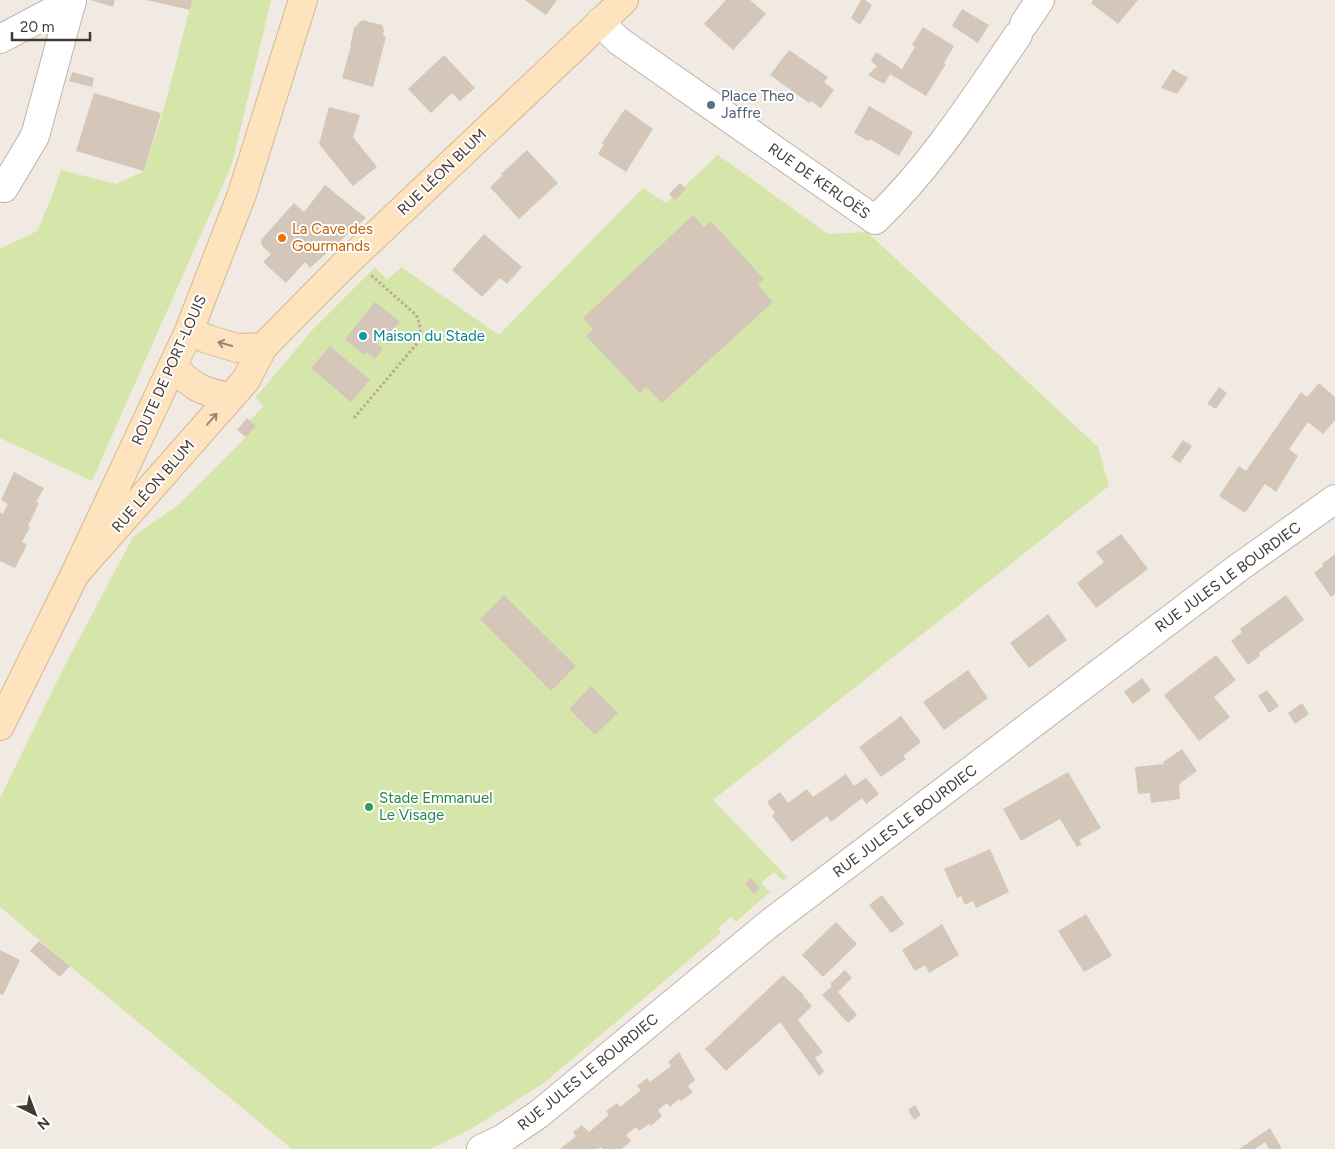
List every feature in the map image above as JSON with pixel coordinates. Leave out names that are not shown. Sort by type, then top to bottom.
[{"type":"street","name":"ROUTE DE PORT-LOUIS","points":[[0,726],[76,574],[189,331],[242,194],[303,0]]},
{"type":"street","name":"RUE LÉON BLUM","points":[[76,574],[246,380],[263,347],[352,258],[624,0]]},
{"type":"street","name":"RUE DE KERLOËS","points":[[600,22],[619,41],[875,220],[891,204],[951,132],[1040,0]]},
{"type":"street","points":[[0,39],[72,1]]},
{"type":"street","points":[[4,188],[35,136],[72,1]]},
{"type":"street","points":[[189,331],[207,339],[237,348],[263,347]]},
{"type":"street","points":[[173,367],[189,383],[202,390],[230,397]]},
{"type":"street","name":"RUE JULES LE BOURDIEC","points":[[481,1149],[509,1135],[539,1114],[770,922],[1238,568],[1335,499]]},
{"type":"path","points":[[352,258],[416,315],[421,331],[420,340],[354,418]]},
{"type":"green space","points":[[192,0],[271,0],[232,164],[92,481],[0,438],[0,249],[37,231],[61,170],[116,184],[144,171],[165,105]]},
{"type":"green space","points":[[718,155],[828,234],[867,232],[1098,447],[1109,486],[713,800],[787,877],[783,881],[774,872],[761,883],[770,892],[736,922],[731,917],[718,928],[721,933],[544,1083],[471,1129],[431,1149],[292,1149],[0,907],[0,798],[63,669],[133,537],[178,505],[246,437],[247,418],[250,420],[263,407],[256,397],[314,328],[375,267],[387,280],[401,267],[499,335],[643,188],[666,203]]},
{"type":"building","points":[[90,0],[115,0],[113,7]]},
{"type":"building","points":[[146,0],[192,0],[190,10]]},
{"type":"building","points":[[525,0],[557,0],[546,15]]},
{"type":"building","points":[[726,0],[750,0],[766,14],[733,50],[704,24]]},
{"type":"building","points":[[861,0],[865,0],[872,5],[860,25],[851,18]]},
{"type":"building","points":[[1093,0],[1138,0],[1118,24],[1091,3]]},
{"type":"building","points":[[962,9],[989,25],[978,43],[952,26]]},
{"type":"building","points":[[362,20],[382,25],[383,36],[386,37],[373,87],[342,78],[354,28]]},
{"type":"building","points":[[923,27],[954,46],[944,63],[946,64],[926,96],[890,74],[884,84],[868,75],[877,66],[871,61],[876,52],[902,69],[915,47],[912,45]]},
{"type":"building","points":[[789,50],[828,77],[824,82],[834,90],[821,108],[811,101],[809,103],[770,75]]},
{"type":"building","points":[[444,55],[475,88],[460,101],[452,93],[431,113],[408,89]]},
{"type":"building","points":[[1173,69],[1188,78],[1177,94],[1161,88]]},
{"type":"building","points":[[72,72],[94,78],[92,87],[69,81]]},
{"type":"building","points":[[94,93],[161,113],[144,171],[76,151]]},
{"type":"building","points":[[869,106],[913,132],[899,156],[870,139],[868,141],[854,133]]},
{"type":"building","points":[[329,107],[360,115],[353,137],[377,167],[353,186],[319,144]]},
{"type":"building","points":[[625,109],[653,129],[626,172],[598,154],[604,144],[602,143]]},
{"type":"building","points":[[527,150],[558,183],[519,219],[490,187]]},
{"type":"building","points":[[680,183],[686,189],[675,200],[669,194]]},
{"type":"building","points":[[325,185],[366,218],[310,268],[305,262],[286,283],[263,262],[271,254],[262,246],[261,240],[294,203],[304,212]]},
{"type":"building","points":[[693,215],[704,227],[711,221],[764,279],[758,285],[773,302],[662,403],[646,387],[640,393],[586,336],[593,329],[583,318]]},
{"type":"building","points":[[484,234],[522,267],[507,284],[500,278],[482,297],[452,270]]},
{"type":"building","name":"Maison du Stade","points":[[375,302],[400,322],[390,333],[385,329],[375,341],[383,349],[375,359],[366,352],[364,355],[345,339]]},
{"type":"building","points":[[330,346],[370,380],[351,402],[311,368]]},
{"type":"building","points":[[1319,383],[1335,397],[1335,420],[1323,434],[1308,422],[1289,449],[1298,456],[1276,492],[1265,484],[1245,513],[1219,496],[1239,466],[1246,471],[1301,392],[1307,397]]},
{"type":"building","points":[[1219,387],[1227,393],[1216,409],[1207,404]]},
{"type":"building","points":[[247,418],[256,426],[246,437],[237,430]]},
{"type":"building","points":[[1183,440],[1192,446],[1180,463],[1171,457]]},
{"type":"building","points":[[14,472],[44,488],[36,502],[39,503],[22,542],[27,545],[15,568],[0,561],[0,512],[3,514],[8,504],[1,500]]},
{"type":"building","points":[[1121,534],[1148,569],[1096,608],[1077,583],[1104,562],[1096,552]]},
{"type":"building","points":[[1335,554],[1335,594],[1331,597],[1314,573]]},
{"type":"building","points":[[504,595],[576,666],[551,691],[480,619]]},
{"type":"building","points":[[1286,595],[1304,620],[1259,653],[1260,656],[1248,665],[1231,641],[1242,632],[1240,629]]},
{"type":"building","points":[[1048,614],[1067,640],[1029,668],[1010,643]]},
{"type":"building","points":[[1216,655],[1236,680],[1214,697],[1230,717],[1199,741],[1164,695]]},
{"type":"building","points":[[968,670],[988,698],[944,730],[923,702]]},
{"type":"building","points":[[1142,678],[1151,690],[1133,704],[1124,692]]},
{"type":"building","points":[[591,686],[618,713],[595,735],[569,709]]},
{"type":"building","points":[[1267,690],[1279,706],[1269,713],[1258,696]]},
{"type":"building","points":[[1302,703],[1309,714],[1295,724],[1288,713]]},
{"type":"building","points":[[901,716],[921,742],[903,756],[906,759],[881,777],[859,747]]},
{"type":"building","points":[[1182,749],[1197,771],[1179,784],[1180,799],[1151,803],[1150,793],[1138,794],[1135,767],[1164,764],[1163,762]]},
{"type":"building","points":[[1068,772],[1101,828],[1079,840],[1082,844],[1077,847],[1060,819],[1021,841],[1003,809]]},
{"type":"building","points":[[846,774],[854,786],[866,778],[879,794],[866,804],[862,798],[831,822],[827,816],[792,842],[772,816],[775,813],[767,802],[780,792],[788,803],[807,789],[813,797]]},
{"type":"building","points":[[990,849],[1009,892],[976,908],[973,901],[965,905],[961,896],[957,898],[944,869]]},
{"type":"building","points":[[751,878],[760,888],[754,894],[745,883]]},
{"type":"building","points":[[882,895],[904,924],[891,933],[869,905]]},
{"type":"building","points":[[1086,914],[1112,956],[1084,972],[1058,931]]},
{"type":"building","points":[[836,922],[857,944],[823,977],[802,955]]},
{"type":"building","points":[[942,924],[959,955],[929,973],[925,965],[915,971],[902,950]]},
{"type":"building","points":[[39,941],[70,966],[60,977],[30,951]]},
{"type":"building","points":[[0,950],[20,960],[3,995],[0,994]]},
{"type":"building","points":[[845,970],[852,978],[838,992],[857,1015],[848,1023],[822,995],[832,986],[830,984]]},
{"type":"building","points":[[783,975],[804,995],[812,1006],[798,1020],[823,1052],[815,1058],[824,1071],[819,1076],[780,1022],[726,1071],[705,1049]]},
{"type":"building","points":[[679,1052],[695,1080],[688,1086],[693,1092],[681,1101],[679,1099],[670,1107],[667,1103],[658,1110],[662,1116],[651,1126],[649,1124],[639,1131],[636,1127],[626,1135],[631,1141],[622,1149],[602,1149],[601,1147],[598,1149],[560,1149],[576,1136],[573,1132],[582,1125],[589,1132],[609,1115],[606,1111],[617,1103],[620,1107],[641,1090],[637,1086],[647,1078],[650,1082],[671,1066],[668,1062]]},
{"type":"building","points":[[915,1105],[921,1115],[914,1120],[908,1110]]},
{"type":"building","points":[[1270,1128],[1282,1149],[1269,1149],[1265,1142],[1255,1149],[1239,1149]]},
{"type":"place","name":"Place Theo Jaffre","points":[[711,105]]},
{"type":"place","name":"La Cave des Gourmands","points":[[282,238]]},
{"type":"place","name":"Maison du Stade","points":[[363,336]]},
{"type":"place","name":"Stade Emmanuel Le Visage","points":[[369,807]]}]
